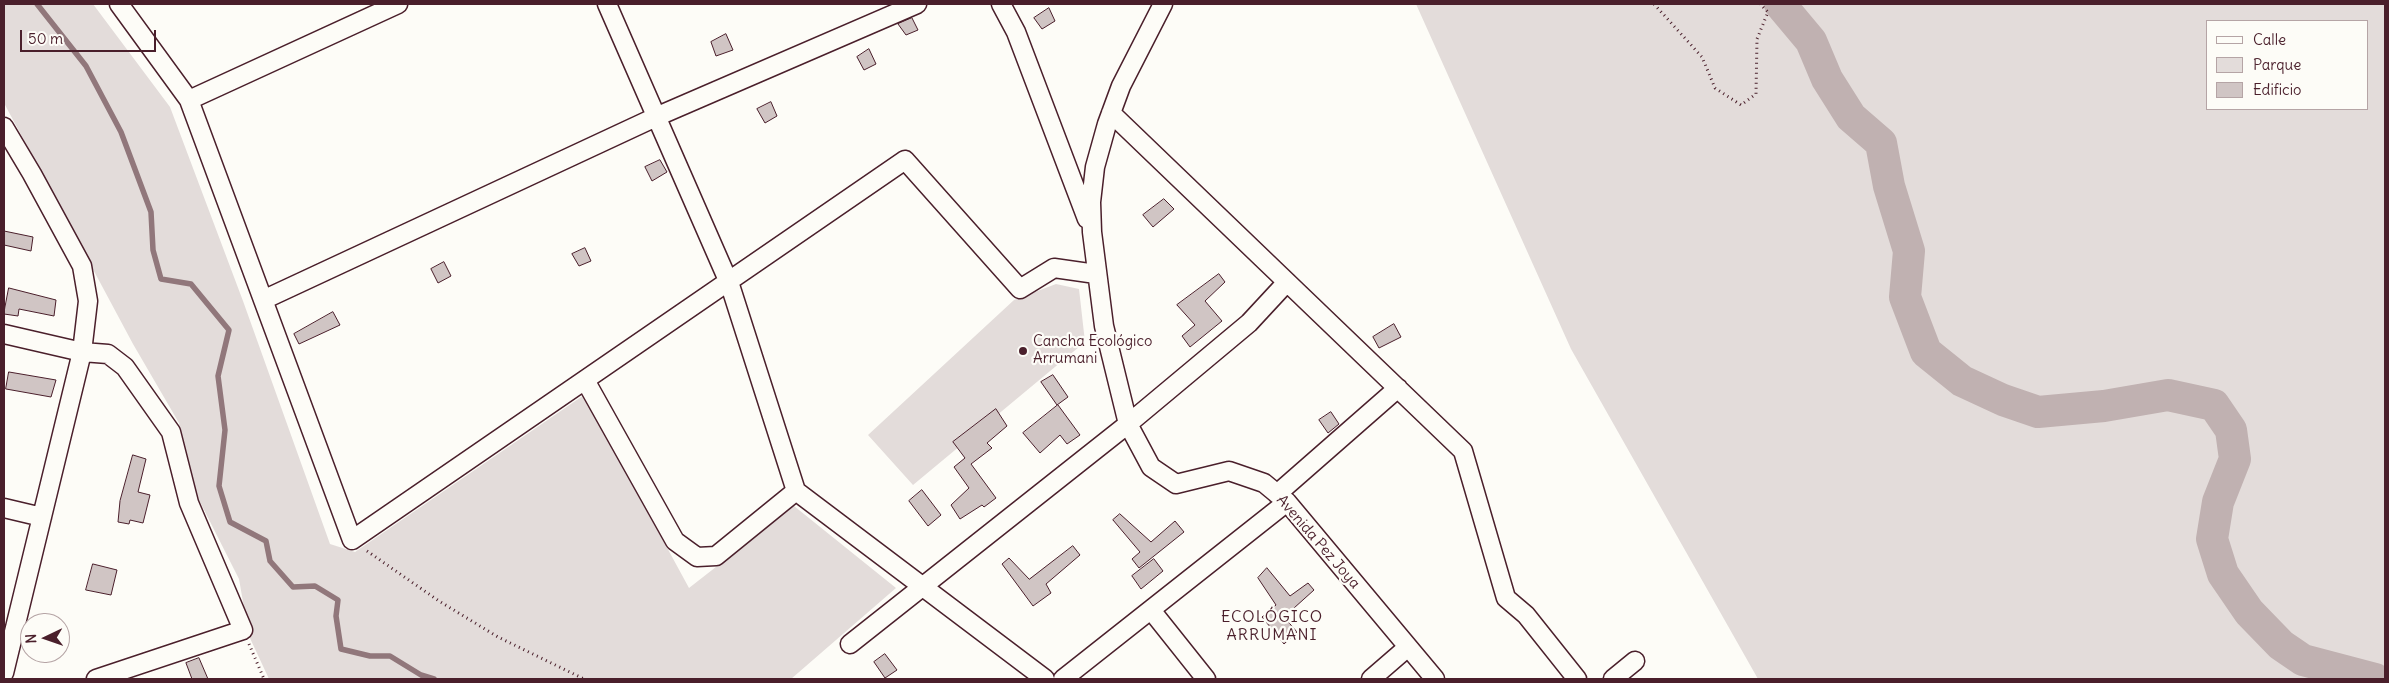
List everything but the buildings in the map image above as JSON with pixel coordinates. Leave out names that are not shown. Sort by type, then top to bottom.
[{"type":"street","points":[[119,4],[189,100],[352,540],[905,160],[1020,289],[1054,268],[1096,274]]},
{"type":"street","points":[[189,100],[398,4]]},
{"type":"street","points":[[607,4],[658,116],[729,281],[796,491],[1045,679]]},
{"type":"street","points":[[263,300],[658,116],[917,4]]},
{"type":"street","points":[[1001,4],[1016,32],[1092,232]]},
{"type":"street","name":"Avenida Pez Joya","points":[[1163,4],[1122,86],[1111,113],[1095,167],[1091,202],[1096,274],[1104,326],[1128,424],[1150,467],[1176,484],[1229,471],[1264,483],[1282,498],[1435,679]]},
{"type":"street","points":[[1111,113],[1463,451],[1506,598],[1526,615],[1577,679]]},
{"type":"street","points":[[4,127],[82,266],[88,301],[82,352],[4,673]]},
{"type":"street","points":[[850,644],[1128,424],[1249,323],[1287,282]]},
{"type":"street","points":[[4,334],[82,352],[108,354],[125,367],[171,432],[189,503],[243,630],[96,679]]},
{"type":"street","points":[[585,380],[675,541],[697,557],[716,556],[796,491]]},
{"type":"street","points":[[1063,679],[1151,610],[1282,498],[1398,388]]},
{"type":"street","points":[[4,508],[42,517]]},
{"type":"street","points":[[1151,610],[1206,679]]},
{"type":"street","points":[[1371,679],[1408,647]]},
{"type":"street","points":[[1613,679],[1635,661]]},
{"type":"path","points":[[1654,4],[1702,57],[1715,88],[1741,105],[1756,94],[1757,40],[1768,12],[1760,4]]},
{"type":"path","points":[[352,540],[439,601],[498,637],[584,679]]},
{"type":"path","points":[[243,630],[264,679]]},
{"type":"green space","points":[[4,4],[93,4],[170,107],[243,301],[330,544],[355,552],[584,395],[689,588],[794,506],[896,588],[791,679],[269,679],[249,636],[239,579],[195,492],[179,423],[133,344],[4,103]]},
{"type":"green space","points":[[1416,4],[2385,4],[2385,679],[1758,679],[1571,349]]},
{"type":"green space","points":[[1056,284],[1079,289],[1085,342],[913,485],[868,435],[1014,300]]},
{"type":"waterway","points":[[37,4],[86,66],[121,132],[151,212],[153,250],[161,279],[191,284],[229,330],[218,376],[225,430],[219,486],[230,522],[266,541],[270,561],[293,587],[315,586],[338,600],[336,616],[341,649],[370,656],[390,656],[421,675],[434,679]]},
{"type":"waterway","points":[[1780,4],[1811,41],[1827,79],[1851,117],[1881,143],[1889,186],[1909,251],[1905,297],[1926,352],[1962,381],[2003,400],[2038,412],[2104,406],[2168,395],[2214,405],[2231,430],[2235,459],[2218,502],[2212,539],[2223,574],[2249,612],[2281,645],[2303,660],[2375,679]]},
{"type":"place","name":"Cancha Ecológico Arrumani","points":[[1023,351]]},
{"type":"district","name":"ECOLÓGICO ARRUMANI","points":[[1272,626]]}]
